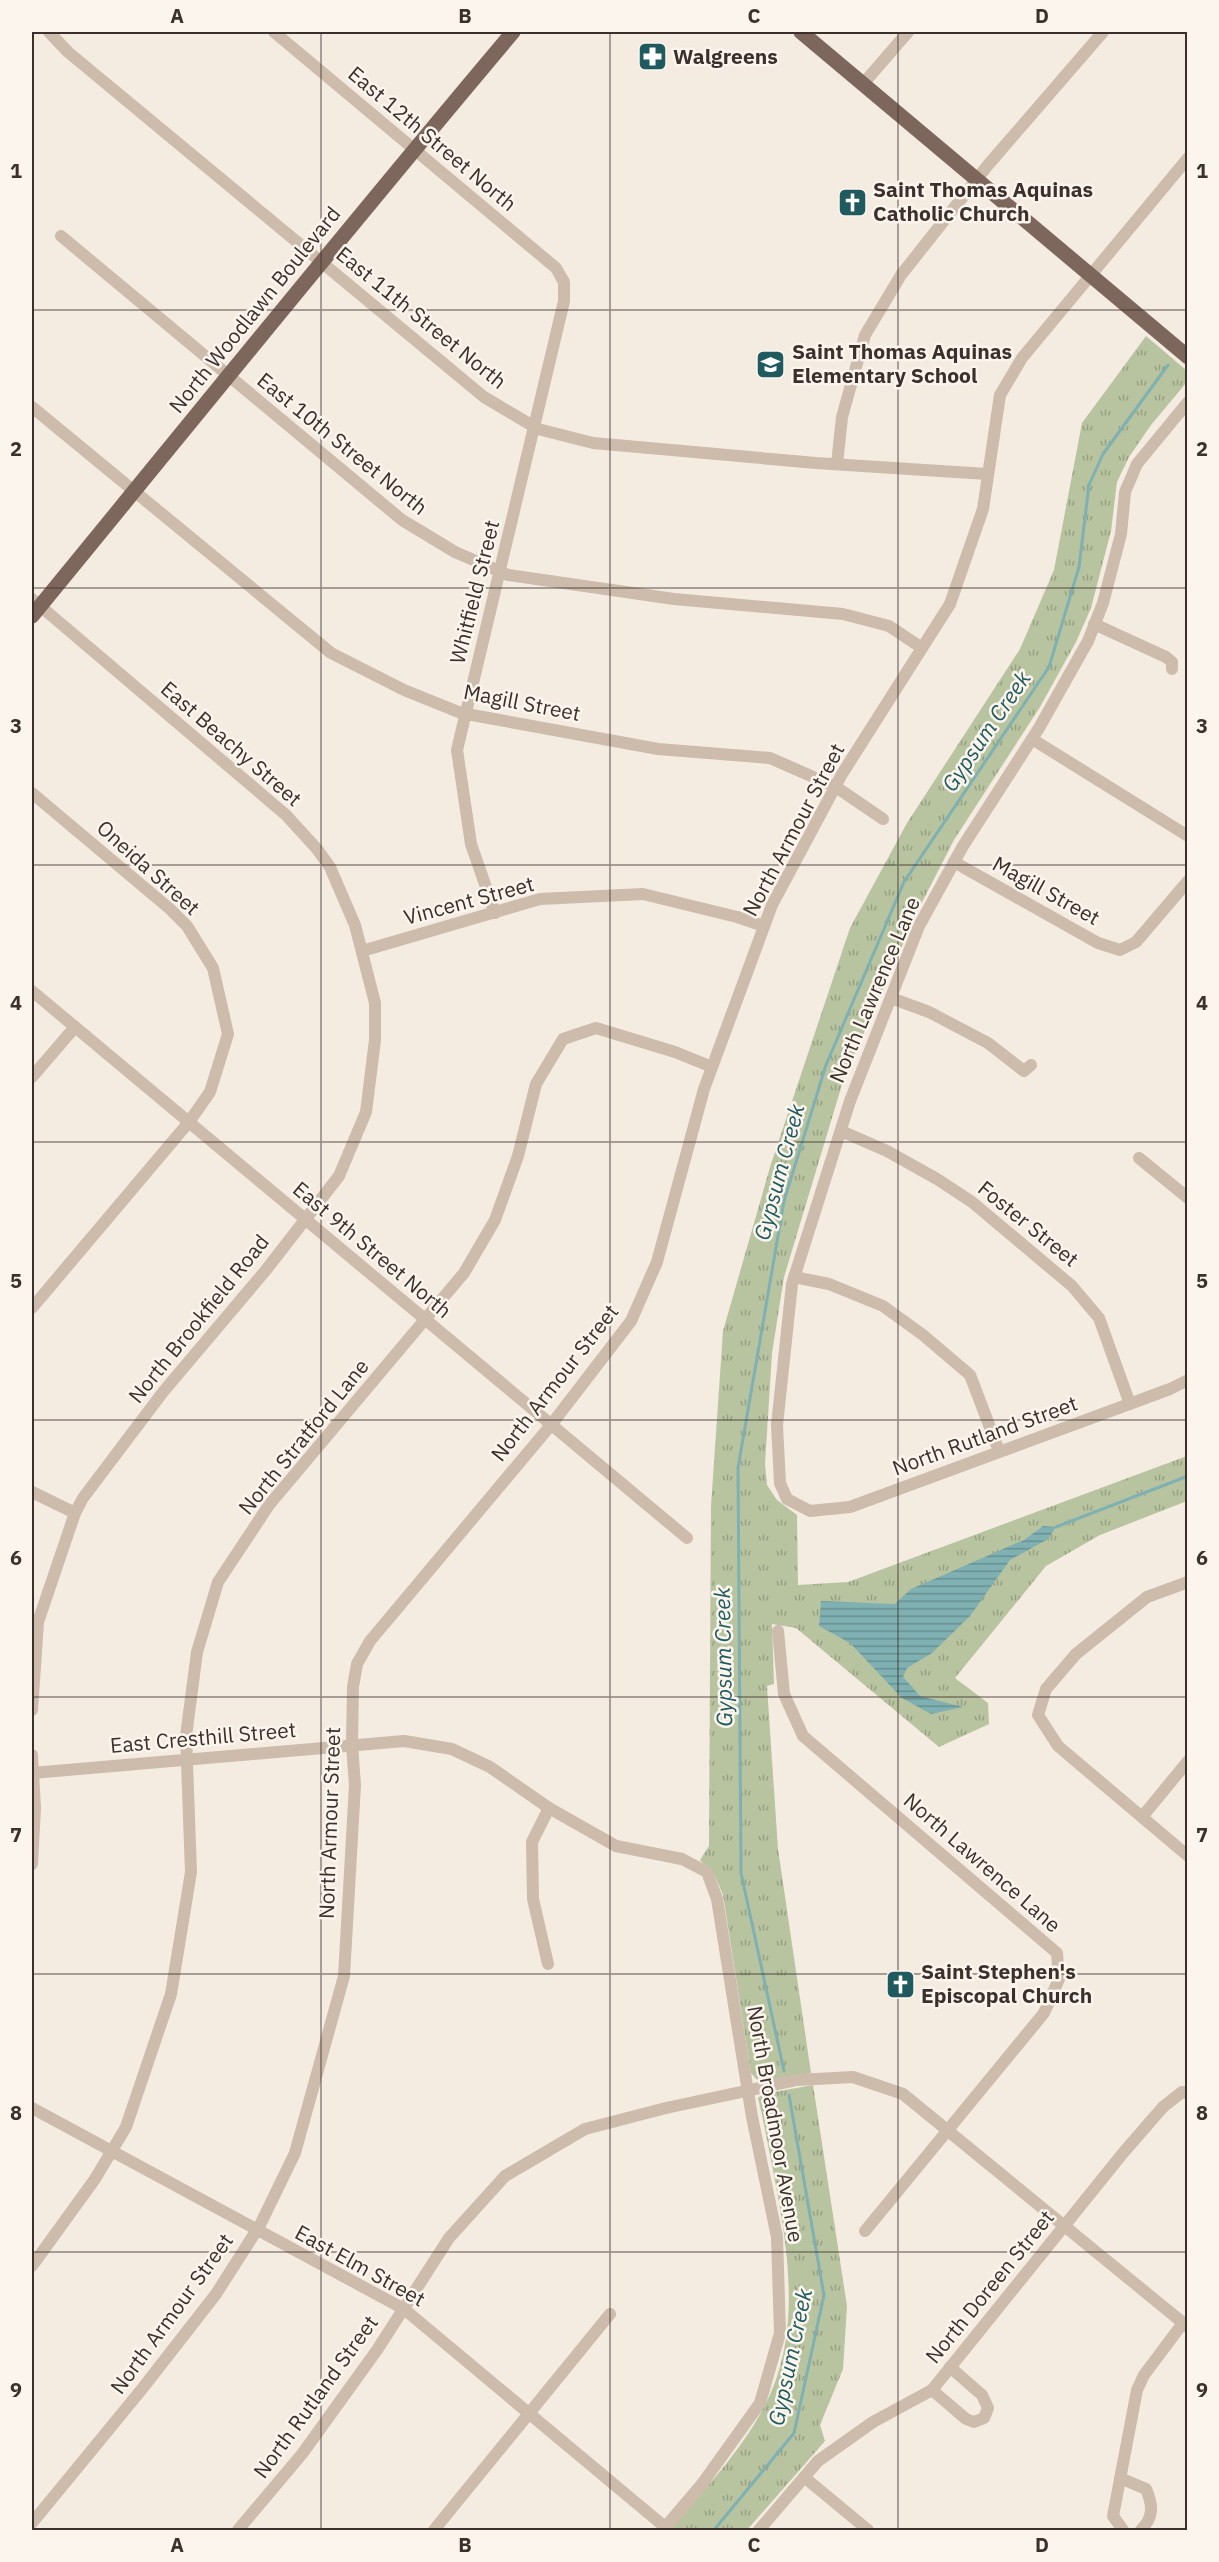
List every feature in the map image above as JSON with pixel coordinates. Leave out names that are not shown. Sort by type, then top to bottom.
[{"type":"main road","name":"North Woodlawn Boulevard","points":[[34,607],[134,492],[320,262],[513,32]]},
{"type":"main road","points":[[801,32],[1188,357]]},
{"type":"street","name":"East 11th Street North","points":[[50,32],[68,52],[484,397],[535,427],[593,443],[987,474]]},
{"type":"street","name":"East 12th Street North","points":[[274,32],[556,268],[562,279]]},
{"type":"street","points":[[863,84],[909,32]]},
{"type":"street","points":[[837,464],[842,417],[865,335],[901,275],[977,180],[1103,32]]},
{"type":"street","name":"North Armour Street","points":[[32,2523],[142,2389],[216,2294],[256,2230],[295,2153],[344,1976],[355,1785],[352,1745],[357,1664],[370,1641],[551,1425],[625,1329],[635,1311],[657,1262],[704,1089],[772,905],[836,787],[950,604],[983,509],[1000,395],[1022,358],[1188,158]]},
{"type":"street","name":"East 10th Street North","points":[[61,236],[402,520],[455,552],[508,575],[674,600],[843,614],[889,626],[922,648]]},
{"type":"street","name":"Whitfield Street","points":[[495,913],[471,844],[457,750],[564,301],[562,279]]},
{"type":"street","name":"North Lawrence Lane","points":[[793,1503],[787,1499],[780,1483],[777,1425],[794,1276],[841,1131],[919,926],[954,862],[1032,739],[1088,641],[1103,603],[1121,534],[1125,492],[1137,464],[1188,402]]},
{"type":"street","name":"Magill Street","points":[[32,407],[331,653],[404,690],[465,714],[658,749],[770,758],[836,787],[883,819]]},
{"type":"street","name":"East Beachy Street","points":[[34,607],[286,815],[330,867],[355,925],[362,951]]},
{"type":"street","points":[[1094,624],[1166,657],[1172,662],[1172,669]]},
{"type":"street","points":[[1032,739],[1188,836]]},
{"type":"street","name":"Oneida Street","points":[[32,793],[170,909],[187,926],[213,968],[228,1034],[210,1092],[189,1122],[32,1308]]},
{"type":"street","name":"Magill Street","points":[[954,862],[1098,943],[1120,950],[1136,942],[1188,881]]},
{"type":"street","name":"Vincent Street","points":[[362,951],[540,899],[643,894],[764,926]]},
{"type":"street","name":"North Brookfield Road","points":[[32,1710],[38,1622],[75,1514],[83,1498],[163,1392],[339,1176],[366,1112],[375,1040],[375,1003],[362,951]]},
{"type":"street","name":"East 9th Street North","points":[[32,991],[687,1538]]},
{"type":"street","points":[[891,998],[929,1012],[988,1043],[1024,1071],[1031,1065]]},
{"type":"street","points":[[32,1077],[75,1027]]},
{"type":"street","name":"North Stratford Lane","points":[[32,2266],[95,2179],[126,2127],[171,1994],[191,1872],[186,1736],[197,1652],[218,1582],[269,1505],[464,1273],[495,1220],[518,1156],[536,1084],[563,1039],[596,1028],[675,1052],[712,1067]]},
{"type":"street","name":"Foster Street","points":[[841,1131],[887,1151],[938,1179],[972,1202],[1072,1286],[1099,1318],[1130,1404]]},
{"type":"street","points":[[1138,1158],[1188,1198]]},
{"type":"street","points":[[794,1276],[829,1284],[883,1306],[961,1367],[969,1375],[999,1451]]},
{"type":"street","name":"North Rutland Street","points":[[793,1503],[810,1511],[850,1507],[1170,1389],[1188,1380]]},
{"type":"street","points":[[32,1492],[75,1514]]},
{"type":"street","points":[[1188,1582],[1147,1597],[1076,1654],[1046,1689],[1038,1715],[1058,1746],[1188,1856]]},
{"type":"street","name":"North Lawrence Lane","points":[[778,1631],[783,1694],[803,1736],[1057,1953],[1059,1979],[1044,2013],[865,2231]]},
{"type":"street","name":"East Cresthill Street","points":[[32,1773],[404,1741],[452,1749],[490,1767],[549,1808],[616,1846],[682,1858],[707,1872]]},
{"type":"street","points":[[32,1755],[35,1808],[32,1864]]},
{"type":"street","points":[[1142,1817],[1188,1761]]},
{"type":"street","points":[[548,1964],[533,1899],[532,1842],[549,1808]]},
{"type":"street","name":"North Broadmoor Avenue","points":[[664,2529],[702,2484],[760,2403],[780,2333],[777,2237],[748,2091],[717,1899],[707,1872]]},
{"type":"street","name":"North Rutland Street","points":[[238,2530],[302,2454],[404,2309],[449,2238],[505,2176],[585,2129],[797,2080],[853,2077],[903,2094],[1185,2325]]},
{"type":"street","name":"North Doreen Street","points":[[804,2477],[818,2461],[873,2422],[932,2390],[1156,2115],[1185,2092]]},
{"type":"street","name":"East Elm Street","points":[[32,2108],[404,2309],[528,2411],[664,2529]]},
{"type":"street","points":[[434,2530],[528,2411],[610,2314]]},
{"type":"street","points":[[1123,2530],[1113,2516],[1137,2390],[1144,2375],[1185,2325]]},
{"type":"street","points":[[932,2390],[966,2419],[974,2422],[984,2418],[988,2408],[982,2395],[950,2367]]},
{"type":"street","points":[[759,2530],[804,2477],[868,2530]]},
{"type":"street","points":[[1120,2478],[1146,2489],[1151,2500],[1152,2513],[1148,2523],[1141,2530]]},
{"type":"green space","points":[[1146,336],[1186,370],[1187,382],[1151,425],[1129,457],[1117,482],[1111,531],[1091,608],[1076,642],[1040,707],[954,840],[917,912],[844,1078],[784,1277],[772,1353],[765,1464],[767,1485],[777,1500],[797,1515],[798,1585],[848,1582],[1187,1456],[1187,1501],[1100,1535],[1046,1566],[955,1678],[988,1703],[989,1724],[939,1747],[796,1628],[772,1624],[774,1684],[767,1686],[778,1849],[811,2073],[767,2081],[757,2080],[751,2073],[723,1895],[715,1876],[700,1860],[709,1846],[711,1506],[723,1331],[771,1164],[850,928],[907,823],[1020,649],[1054,570],[1082,423]]},
{"type":"green space","points":[[813,2085],[847,2306],[843,2369],[820,2425],[825,2441],[747,2530],[669,2530],[720,2472],[744,2440],[764,2407],[776,2379],[784,2350],[789,2290],[779,2200],[758,2098],[763,2094]]},
{"type":"water","points":[[1043,1526],[1056,1527],[1048,1539],[1010,1560],[970,1616],[932,1653],[907,1668],[903,1677],[920,1696],[963,1707],[931,1714],[902,1698],[850,1643],[819,1626],[821,1601],[895,1604],[911,1589],[1024,1540]]},
{"type":"waterway","name":"Gypsum Creek","points":[[784,2071],[741,1873],[738,1468],[784,1201],[826,1065],[904,882],[1049,667],[1079,567],[1089,485],[1103,454],[1168,365]]},
{"type":"waterway","points":[[1056,1527],[1188,1476]]},
{"type":"waterway","name":"Gypsum Creek","points":[[714,2530],[794,2433],[824,2295],[789,2095]]},
{"type":"place","name":"Walgreens","points":[[652,57]]},
{"type":"place","name":"Saint Thomas Aquinas Catholic Church","points":[[852,202]]},
{"type":"place","name":"Saint Thomas Aquinas Elementary School","points":[[771,364]]},
{"type":"place","name":"Saint Stephen's Episcopal Church","points":[[900,1984]]}]
